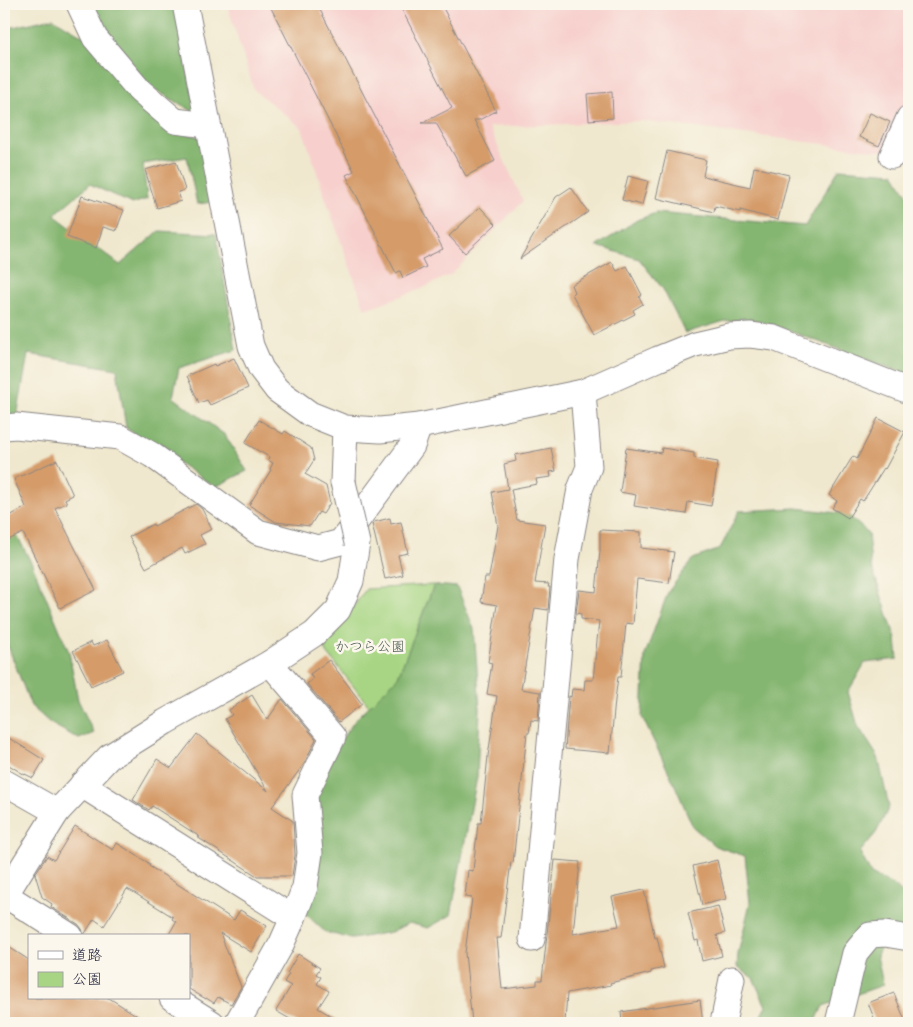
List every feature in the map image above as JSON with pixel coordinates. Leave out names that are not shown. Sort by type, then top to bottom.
[{"type":"street","points":[[80,4],[95,38],[140,91],[175,121],[208,125]]},
{"type":"street","points":[[186,4],[252,346],[260,369],[277,390],[310,414],[345,428],[380,430],[419,426],[582,392],[658,358],[695,344],[730,336],[750,335],[774,338],[909,391]]},
{"type":"street","points":[[892,156],[909,118]]},
{"type":"street","points":[[532,939],[567,559],[580,489],[588,468],[582,392]]},
{"type":"street","points":[[4,427],[25,427],[120,437],[152,455],[258,532],[318,548],[341,542],[412,446],[419,426]]},
{"type":"street","points":[[67,934],[4,896],[57,812],[109,758],[165,722],[270,663],[314,634],[338,610],[351,581],[357,543],[343,482],[345,428]]},
{"type":"street","points":[[238,1023],[281,945],[294,918],[305,887],[310,853],[305,795],[333,737],[270,663]]},
{"type":"street","points":[[4,782],[57,812]]},
{"type":"street","points":[[82,785],[294,918]]},
{"type":"street","points":[[838,1023],[855,953],[870,935],[885,934],[909,938]]},
{"type":"street","points":[[723,1023],[732,979]]},
{"type":"street","points":[[175,1000],[212,1023]]},
{"type":"shaded area","points":[[227,4],[909,4],[909,102],[887,152],[641,121],[489,127],[523,201],[452,274],[421,289],[365,309],[302,128],[254,90]]},
{"type":"green space","points":[[87,4],[175,4],[196,113],[145,84],[105,46]]},
{"type":"green space","points":[[53,18],[88,39],[171,129],[199,137],[213,202],[197,204],[187,157],[143,164],[147,199],[132,204],[90,184],[54,215],[120,265],[159,231],[216,234],[236,350],[179,368],[173,397],[225,435],[247,471],[215,487],[126,428],[117,369],[28,354],[17,417],[4,416],[4,38],[9,28]]},
{"type":"green space","points":[[839,169],[894,173],[909,198],[909,375],[776,326],[751,319],[725,321],[685,333],[663,289],[639,259],[597,246],[637,220],[656,213],[805,226]]},
{"type":"green space","points":[[796,508],[847,514],[868,533],[871,565],[896,639],[898,659],[865,663],[848,692],[858,726],[878,757],[889,807],[876,833],[860,852],[871,874],[896,887],[909,900],[909,935],[888,931],[877,955],[883,985],[823,1006],[815,1023],[757,1023],[766,1006],[753,978],[737,967],[738,954],[750,903],[745,856],[715,846],[693,827],[642,717],[645,655],[668,592],[693,559],[720,549],[739,511]]},
{"type":"green space","points":[[4,511],[32,564],[69,652],[78,700],[94,733],[79,739],[50,723],[31,706],[4,636]]},
{"type":"green space","name":"かつら公園","points":[[434,585],[398,677],[369,706],[324,649],[366,589]]},
{"type":"green space","points":[[434,585],[457,587],[474,629],[480,709],[477,777],[451,915],[428,928],[409,923],[391,932],[352,939],[325,932],[306,914],[314,797],[343,737],[356,719],[398,677]]},
{"type":"building","points":[[269,4],[317,4],[443,249],[422,259],[426,267],[403,278],[400,271],[396,273],[346,175],[354,171]]},
{"type":"building","points":[[399,4],[441,4],[496,111],[479,120],[474,120],[495,161],[466,176],[436,123],[422,123],[452,108]]},
{"type":"building","points":[[612,92],[613,118],[589,120],[587,94]]},
{"type":"building","points":[[870,113],[890,122],[879,146],[859,137]]},
{"type":"building","points":[[667,151],[706,160],[703,176],[750,187],[754,167],[789,175],[778,220],[740,210],[740,212],[715,206],[714,212],[656,198]]},
{"type":"building","points":[[176,161],[185,190],[178,192],[181,201],[157,208],[145,170]]},
{"type":"building","points":[[628,176],[648,181],[642,205],[622,200]]},
{"type":"building","points":[[571,187],[588,212],[520,259],[556,197]]},
{"type":"building","points":[[82,196],[124,210],[116,231],[103,227],[96,248],[67,237]]},
{"type":"building","points":[[480,207],[496,224],[465,253],[449,236]]},
{"type":"building","points":[[612,262],[617,271],[627,266],[642,295],[639,297],[643,304],[633,310],[635,314],[594,335],[572,294],[574,292],[571,285]]},
{"type":"building","points":[[234,358],[248,388],[210,405],[207,400],[199,403],[187,376],[214,364],[215,366]]},
{"type":"building","points":[[878,418],[905,432],[885,469],[863,501],[860,499],[848,518],[832,508],[837,501],[829,495],[853,456],[857,459]]},
{"type":"building","points":[[259,420],[283,434],[285,431],[311,448],[314,460],[305,474],[326,486],[330,503],[323,514],[319,512],[310,526],[276,522],[249,505],[271,470],[273,463],[268,460],[269,457],[245,443]]},
{"type":"building","points":[[551,448],[556,471],[550,472],[551,477],[536,479],[537,484],[511,489],[517,520],[545,524],[535,583],[549,584],[548,587],[550,587],[548,610],[535,608],[521,689],[540,692],[538,721],[531,720],[529,733],[527,733],[513,863],[511,862],[501,938],[497,938],[502,989],[537,985],[537,980],[542,980],[555,860],[580,862],[573,934],[619,926],[612,897],[644,890],[664,968],[610,983],[611,985],[567,993],[565,1023],[472,1023],[465,953],[472,898],[465,897],[468,870],[473,871],[478,823],[481,823],[497,696],[487,694],[492,663],[488,662],[497,605],[481,602],[485,577],[489,577],[498,526],[492,492],[508,489],[504,464],[516,461],[515,455]]},
{"type":"building","points":[[626,448],[661,453],[662,448],[694,453],[694,458],[718,462],[711,506],[688,502],[686,514],[634,506],[636,495],[620,492]]},
{"type":"building","points":[[57,460],[73,495],[65,499],[67,503],[55,508],[96,590],[60,608],[23,533],[4,542],[4,519],[26,507],[14,479]]},
{"type":"building","points":[[196,504],[202,509],[212,529],[200,535],[205,544],[185,554],[182,548],[146,568],[129,537]]},
{"type":"building","points":[[390,518],[391,524],[401,522],[408,553],[398,555],[403,575],[385,579],[372,524]]},
{"type":"building","points":[[600,530],[641,532],[641,548],[674,552],[669,583],[637,579],[633,624],[626,623],[621,677],[618,677],[610,753],[565,749],[569,696],[571,697],[572,689],[584,690],[585,680],[593,680],[599,621],[581,619],[581,614],[576,613],[579,590],[596,592]]},
{"type":"building","points":[[107,640],[123,671],[91,686],[73,651],[91,642],[93,646]]},
{"type":"building","points":[[329,660],[362,704],[339,722],[307,684],[313,679],[310,674]]},
{"type":"building","points":[[252,695],[267,720],[282,699],[316,739],[304,764],[272,807],[293,821],[295,855],[292,876],[257,876],[152,806],[149,810],[133,800],[157,759],[171,768],[197,734],[268,791],[225,719],[232,715],[229,710]]},
{"type":"building","points":[[4,735],[44,760],[33,778],[4,762]]},
{"type":"building","points":[[75,826],[113,850],[117,843],[150,864],[149,866],[234,920],[240,910],[267,926],[251,952],[220,933],[241,987],[231,1004],[218,997],[214,1003],[190,990],[190,934],[169,934],[176,922],[172,919],[173,917],[127,889],[104,926],[94,919],[84,934],[78,924],[51,907],[52,904],[42,897],[35,874],[47,856],[54,860]]},
{"type":"building","points":[[717,860],[726,899],[702,905],[693,866]]},
{"type":"building","points":[[718,906],[725,933],[717,935],[722,956],[702,961],[698,940],[695,941],[688,913]]},
{"type":"building","points":[[4,944],[28,959],[28,1000],[112,1000],[149,1023],[4,1023]]},
{"type":"building","points":[[298,954],[320,968],[316,974],[321,977],[317,984],[329,991],[318,1008],[343,1023],[297,1023],[276,1011],[291,986],[284,982]]},
{"type":"building","points":[[894,993],[906,1023],[876,1023],[868,1003]]},
{"type":"building","points":[[700,1000],[703,1023],[622,1023],[621,1012]]}]
